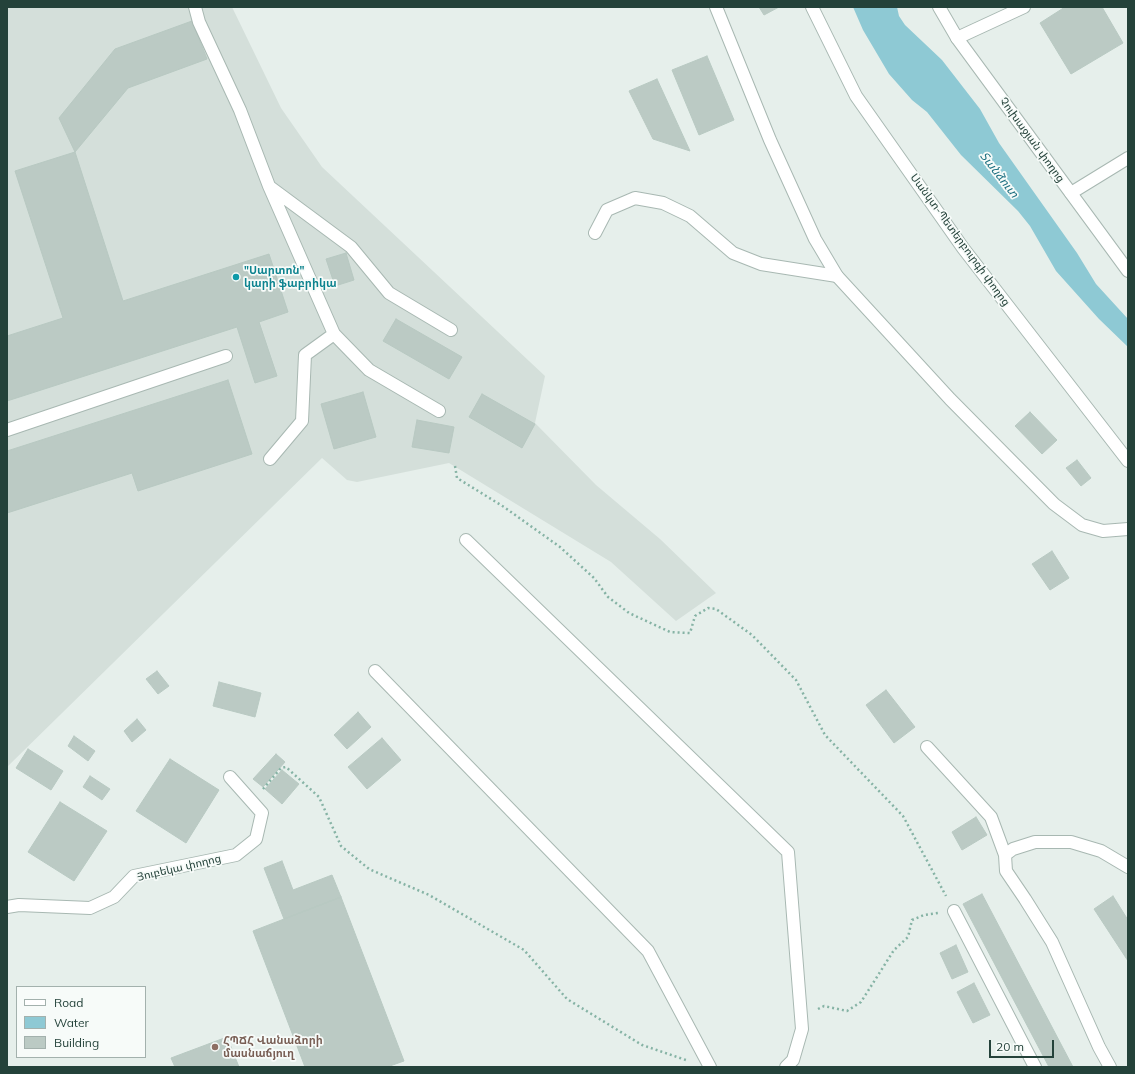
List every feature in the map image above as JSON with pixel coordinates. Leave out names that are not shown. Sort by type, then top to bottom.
[{"type":"street","points":[[195,7],[200,22],[240,110],[269,186],[334,334],[369,370],[438,411]]},
{"type":"street","points":[[716,7],[773,147],[815,239],[837,276],[950,399],[1054,504],[1082,525],[1103,530],[1128,529]]},
{"type":"street","name":"Սանկտ-Պետերբուրգի փողոց","points":[[812,7],[856,96],[964,248],[1128,461]]},
{"type":"street","name":"Չուխաջյան փողոց","points":[[939,7],[957,38],[1128,271]]},
{"type":"street","points":[[957,38],[1024,7]]},
{"type":"street","points":[[1071,192],[1128,158]]},
{"type":"street","points":[[269,186],[351,247],[389,293],[451,330]]},
{"type":"street","points":[[595,233],[607,210],[635,198],[649,200],[663,203],[690,216],[733,253],[761,264],[837,276]]},
{"type":"street","points":[[270,459],[302,421],[305,355],[334,334]]},
{"type":"street","points":[[7,430],[226,356]]},
{"type":"street","points":[[466,540],[788,852],[802,1029],[793,1060],[786,1067]]},
{"type":"street","points":[[375,671],[648,951],[710,1067]]},
{"type":"street","points":[[927,747],[991,817],[1005,854],[1006,871],[1052,942],[1099,1047],[1110,1067]]},
{"type":"street","name":"Յուբեկա փողոց","points":[[7,907],[20,905],[90,908],[114,897],[134,876],[236,855],[256,840],[262,813],[230,777]]},
{"type":"street","points":[[1005,854],[1013,849],[1035,842],[1071,842],[1101,851],[1128,867]]},
{"type":"street","points":[[954,911],[1035,1067]]},
{"type":"path","points":[[455,466],[457,478],[504,507],[560,547],[594,578],[608,597],[629,613],[670,632],[690,633],[694,616],[708,608],[716,609],[752,635],[796,680],[825,735],[902,816],[954,911],[924,914],[912,920],[908,937],[894,950],[861,1002],[847,1011],[824,1006],[801,1016]]},
{"type":"path","points":[[255,806],[261,792],[281,768],[286,767],[319,797],[341,846],[369,869],[429,895],[524,950],[567,1000],[642,1045],[693,1062]]},
{"type":"shaded area","points":[[7,7],[232,7],[281,108],[322,167],[545,376],[535,423],[596,485],[660,539],[716,593],[676,621],[611,562],[449,463],[357,482],[347,480],[322,458],[7,767]]},
{"type":"water","name":"Տանձուտ","points":[[853,7],[897,7],[899,16],[905,25],[942,60],[980,109],[999,143],[1077,253],[1096,284],[1128,319],[1128,347],[1099,319],[1056,271],[1030,226],[1018,211],[961,155],[927,112],[912,100],[889,74],[863,30]]},
{"type":"building","points":[[759,7],[779,7],[764,15]]},
{"type":"building","points":[[1065,7],[1102,7],[1123,43],[1071,74],[1040,23]]},
{"type":"building","points":[[192,21],[207,59],[128,88],[75,152],[59,118],[115,49]]},
{"type":"building","points":[[707,56],[734,120],[699,135],[672,70]]},
{"type":"building","points":[[657,79],[690,151],[653,139],[629,91]]},
{"type":"building","name":"\"Սարտոն\" կարի ֆաբրիկա","points":[[75,152],[123,301],[269,254],[288,312],[259,322],[277,376],[255,383],[237,327],[7,401],[7,336],[63,318],[15,171]]},
{"type":"building","points":[[346,253],[354,280],[335,286],[326,259]]},
{"type":"building","points":[[396,319],[462,357],[449,379],[383,341]]},
{"type":"building","points":[[228,380],[252,454],[138,491],[132,473],[7,513],[7,451]]},
{"type":"building","points":[[363,392],[376,437],[334,449],[321,404]]},
{"type":"building","points":[[482,394],[535,424],[522,448],[469,417]]},
{"type":"building","points":[[1030,412],[1057,440],[1042,454],[1015,426]]},
{"type":"building","points":[[417,420],[454,427],[449,453],[412,447]]},
{"type":"building","points":[[1077,460],[1091,478],[1081,486],[1066,468]]},
{"type":"building","points":[[1052,551],[1069,578],[1050,590],[1032,564]]},
{"type":"building","points":[[157,671],[169,686],[158,694],[146,679]]},
{"type":"building","points":[[219,682],[261,693],[255,717],[213,706]]},
{"type":"building","points":[[886,690],[915,727],[894,743],[866,705]]},
{"type":"building","points":[[358,712],[371,727],[347,749],[334,735]]},
{"type":"building","points":[[137,719],[146,730],[132,742],[124,731]]},
{"type":"building","points":[[74,736],[95,751],[88,761],[68,746]]},
{"type":"building","points":[[382,738],[401,760],[367,789],[348,767]]},
{"type":"building","points":[[28,749],[63,771],[51,790],[16,768]]},
{"type":"building","points":[[276,754],[285,762],[263,787],[253,779]]},
{"type":"building","points":[[170,759],[219,790],[186,843],[136,811]]},
{"type":"building","points":[[282,770],[299,784],[282,804],[265,789]]},
{"type":"building","points":[[90,776],[110,789],[102,800],[83,787]]},
{"type":"building","points":[[60,802],[107,831],[74,881],[28,852]]},
{"type":"building","points":[[976,817],[987,835],[962,850],[952,832]]},
{"type":"building","points":[[282,861],[293,890],[332,875],[341,897],[284,919],[264,868]]},
{"type":"building","points":[[982,894],[1073,1067],[1049,1067],[963,904]]},
{"type":"building","points":[[1113,896],[1128,920],[1128,961],[1094,909]]},
{"type":"building","points":[[341,897],[404,1061],[387,1067],[305,1067],[253,931]]},
{"type":"building","points":[[956,945],[968,972],[952,979],[940,953]]},
{"type":"building","points":[[974,983],[990,1015],[973,1023],[957,992]]},
{"type":"building","name":"ՀՊՃՀ Վանաձորի մասնաճյուղ","points":[[227,1037],[239,1067],[175,1067],[171,1058]]},
{"type":"place","name":"\"Սարտոն\" կարի ֆաբրիկա","points":[[236,277]]},
{"type":"place","name":"ՀՊՃՀ Վանաձորի մասնաճյուղ","points":[[215,1047]]}]
